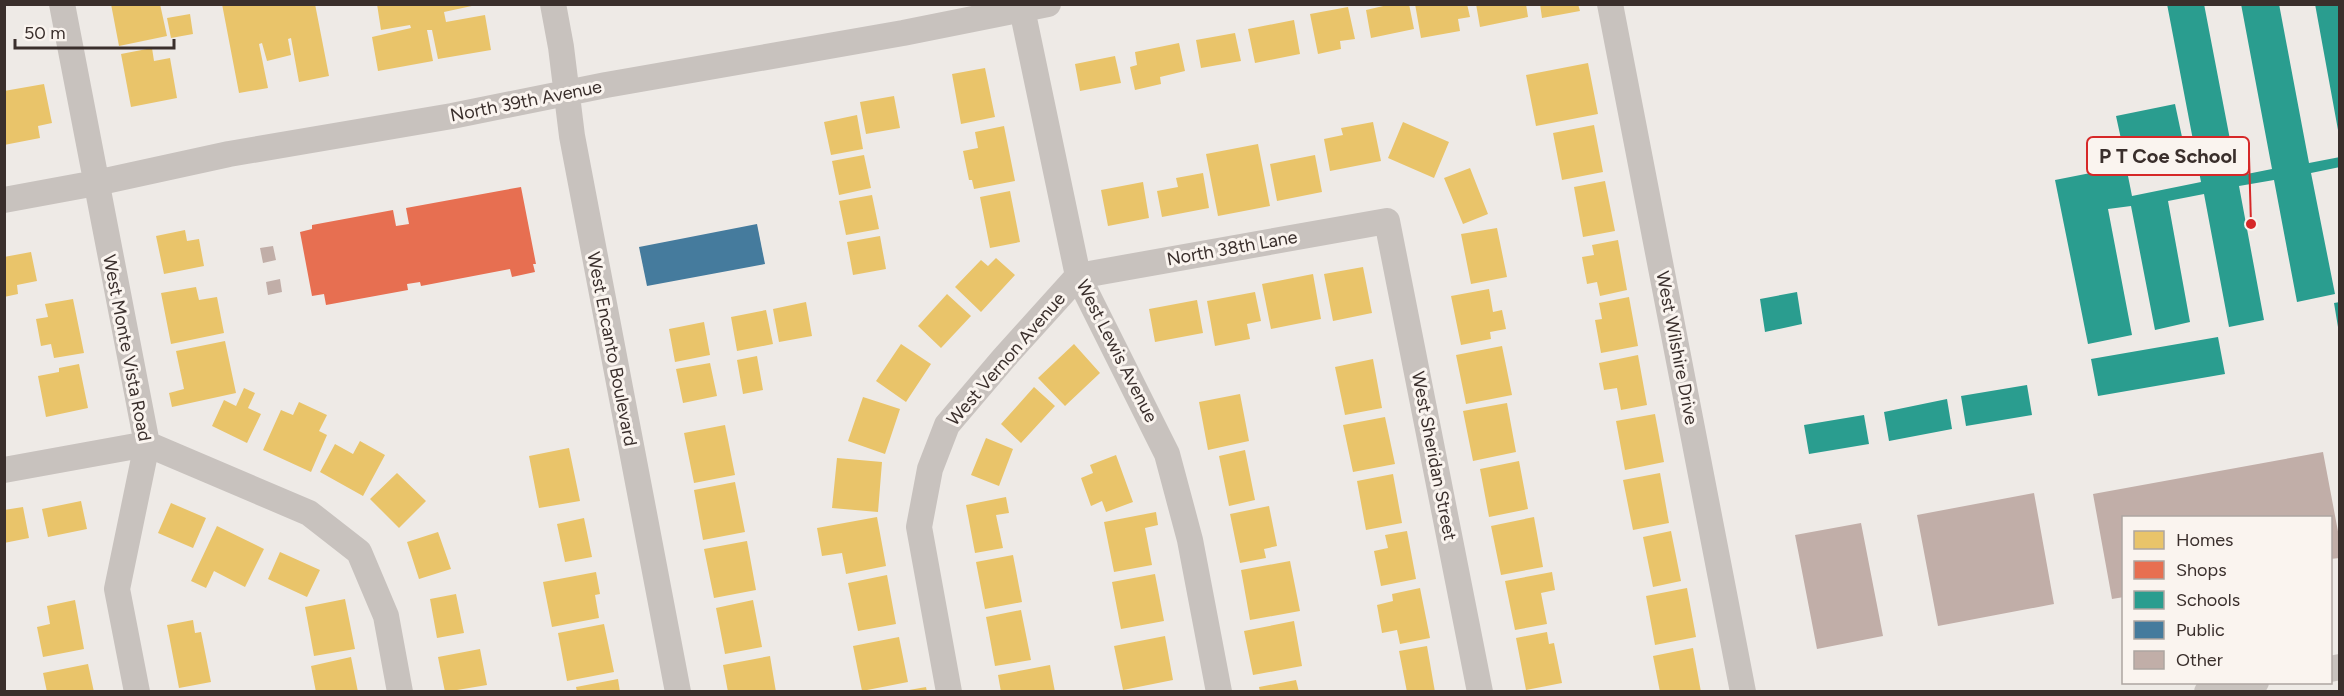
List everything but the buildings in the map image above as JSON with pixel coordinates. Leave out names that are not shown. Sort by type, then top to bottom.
[{"type":"street","name":"West Monte Vista Road","points":[[62,4],[147,444],[117,589],[137,692]]},
{"type":"street","name":"West Encanto Boulevard","points":[[553,4],[572,136],[678,692]]},
{"type":"street","name":"North 39th Avenue","points":[[4,200],[229,154],[452,116],[1048,4]]},
{"type":"street","name":"West Wilshire Drive","points":[[1610,4],[1743,692]]},
{"type":"street","name":"West Lewis Avenue","points":[[1022,9],[1078,276],[1167,454],[1191,540],[1219,692]]},
{"type":"street","name":"North 38th Lane","points":[[1078,276],[1387,220]]},
{"type":"street","name":"West Sheridan Street","points":[[1387,220],[1480,692]]},
{"type":"street","name":"West Vernon Avenue","points":[[949,692],[919,527],[930,469],[947,425],[1078,276]]},
{"type":"street","points":[[4,470],[147,444],[309,513],[359,552],[386,616],[400,692]]},
{"type":"street","points":[[2207,692],[2246,684]]},
{"type":"place","name":"P T Coe School","points":[[2251,224]]}]
